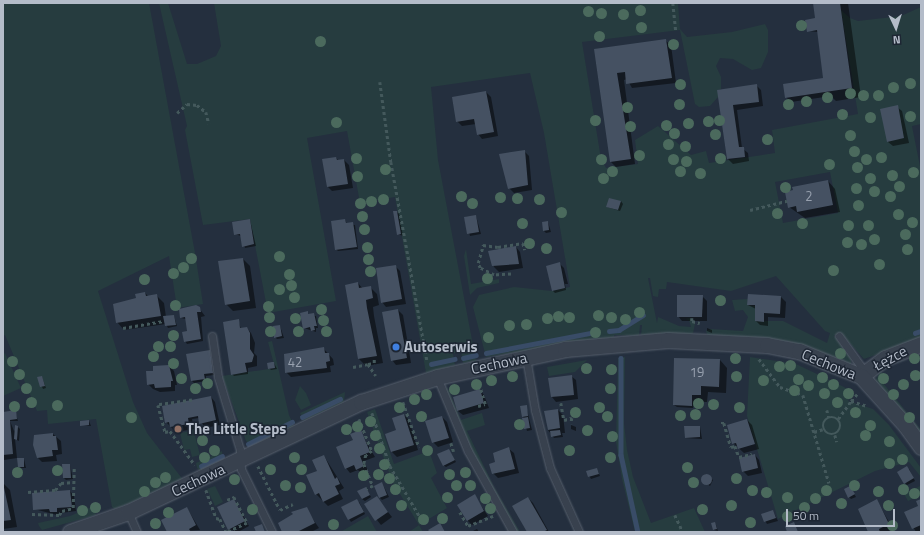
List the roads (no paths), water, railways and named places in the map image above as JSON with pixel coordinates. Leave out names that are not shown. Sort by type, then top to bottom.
[{"type":"street","name":"Cechowa","points":[[72,532],[128,512],[361,402],[437,377],[526,357],[565,349],[648,340],[735,342],[799,351],[863,374],[906,426],[921,447]]},
{"type":"street","name":"Łężce","points":[[863,374],[885,358],[921,344]]},
{"type":"lane","points":[[212,336],[218,377],[240,450],[241,469],[272,532]]},
{"type":"lane","points":[[839,336],[863,374]]},
{"type":"lane","points":[[526,357],[535,410],[549,464],[579,532]]},
{"type":"lane","points":[[437,377],[468,451],[513,532]]},
{"type":"lane","points":[[128,512],[137,532]]},
{"type":"waterway","points":[[609,331],[619,330],[643,315]]},
{"type":"waterway","points":[[915,333],[921,331]]},
{"type":"waterway","points":[[486,353],[590,333]]},
{"type":"waterway","points":[[463,358],[476,355]]},
{"type":"waterway","points":[[621,358],[621,455],[638,532]]},
{"type":"waterway","points":[[431,364],[454,359]]},
{"type":"waterway","points":[[302,417],[340,399]]},
{"type":"waterway","points":[[248,444],[292,422]]},
{"type":"waterway","points":[[201,466],[222,456]]},
{"type":"place","name":"Autoserwis","points":[[396,347]]},
{"type":"place","name":"The Little Steps","points":[[178,429]]}]
